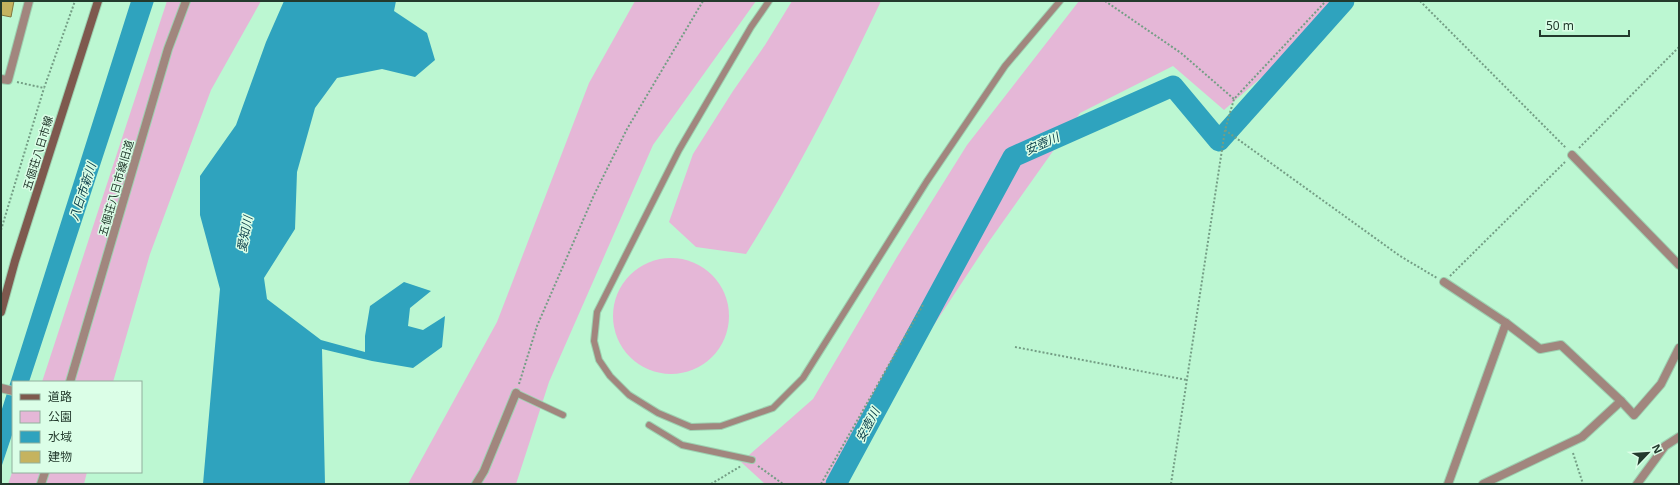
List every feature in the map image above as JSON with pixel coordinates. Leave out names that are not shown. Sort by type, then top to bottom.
[{"type":"main road","name":"五個荘八日市線","points":[[1,312],[15,261],[98,1]]},
{"type":"street","points":[[4,79],[29,1]]},
{"type":"street","name":"五個荘八日市線旧道","points":[[70,381],[168,49],[186,1]]},
{"type":"street","points":[[1572,155],[1679,265]]},
{"type":"street","points":[[1444,282],[1506,323],[1540,349],[1561,345],[1634,415],[1661,384],[1679,348]]},
{"type":"street","points":[[1448,484],[1506,323]]},
{"type":"street","points":[[1,388],[12,391]]},
{"type":"street","points":[[476,484],[484,471],[516,393]]},
{"type":"street","points":[[1483,484],[1582,437],[1621,401]]},
{"type":"street","points":[[1638,484],[1665,446],[1679,437]]},
{"type":"street","points":[[41,484],[45,473]]},
{"type":"lane","points":[[769,1],[751,27],[679,150],[597,312],[594,341],[599,360],[610,376],[629,395],[658,413],[691,427],[721,426],[773,408],[803,378],[927,181],[1000,72],[1060,1]]},
{"type":"lane","points":[[516,393],[563,415]]},
{"type":"lane","points":[[649,425],[682,445],[752,460]]},
{"type":"path","points":[[1,230],[44,88],[74,1]]},
{"type":"path","points":[[516,393],[537,326],[594,195],[627,129],[703,1]]},
{"type":"path","points":[[1105,1],[1181,53],[1234,99]]},
{"type":"path","points":[[1171,484],[1225,130],[1234,99],[1326,1]]},
{"type":"path","points":[[1420,1],[1572,155]]},
{"type":"path","points":[[1225,130],[1400,256],[1444,282],[1679,47]]},
{"type":"path","points":[[4,79],[44,88]]},
{"type":"path","points":[[821,484],[923,305]]},
{"type":"path","points":[[1016,347],[1186,380]]},
{"type":"path","points":[[1570,444],[1583,484]]},
{"type":"path","points":[[711,484],[752,460],[783,484]]},
{"type":"green space","points":[[167,1],[261,1],[211,90],[150,254],[113,381],[42,381]]},
{"type":"green space","points":[[635,1],[756,1],[653,145],[549,382],[516,484],[408,484],[497,322],[589,83]]},
{"type":"green space","points":[[792,1],[881,1],[817,130],[783,193],[746,254],[696,247],[669,222],[693,154],[733,91],[765,45]]},
{"type":"green space","points":[[1079,1],[1349,1],[1224,110],[1173,66],[1080,113],[990,240],[829,484],[765,484],[741,462],[813,399],[897,257],[967,145]]},
{"type":"green space","points":[[671,258],[693,262],[712,275],[725,294],[729,316],[725,338],[712,357],[693,370],[671,374],[649,370],[630,357],[617,338],[613,316],[617,294],[630,275],[649,262]]},
{"type":"green space","points":[[12,473],[87,473],[84,484],[8,484]]},
{"type":"water","name":"八日市新川","points":[[131,1],[154,1],[29,381],[12,381],[12,435],[1,468],[1,412]]},
{"type":"water","name":"愛知川","points":[[284,1],[396,1],[394,11],[427,33],[435,60],[415,77],[382,69],[337,78],[315,108],[297,172],[295,229],[264,278],[267,299],[321,340],[365,352],[365,336],[370,306],[404,282],[431,291],[410,308],[408,326],[423,330],[445,316],[442,347],[413,368],[372,361],[322,349],[325,484],[203,484],[220,289],[200,215],[200,176],[236,125],[266,42]]},
{"type":"building","points":[[1,1],[14,1],[11,17],[1,15]]},
{"type":"waterway","name":"安壺川","points":[[836,484],[1013,157],[1173,86],[1219,141],[1344,1]]}]
